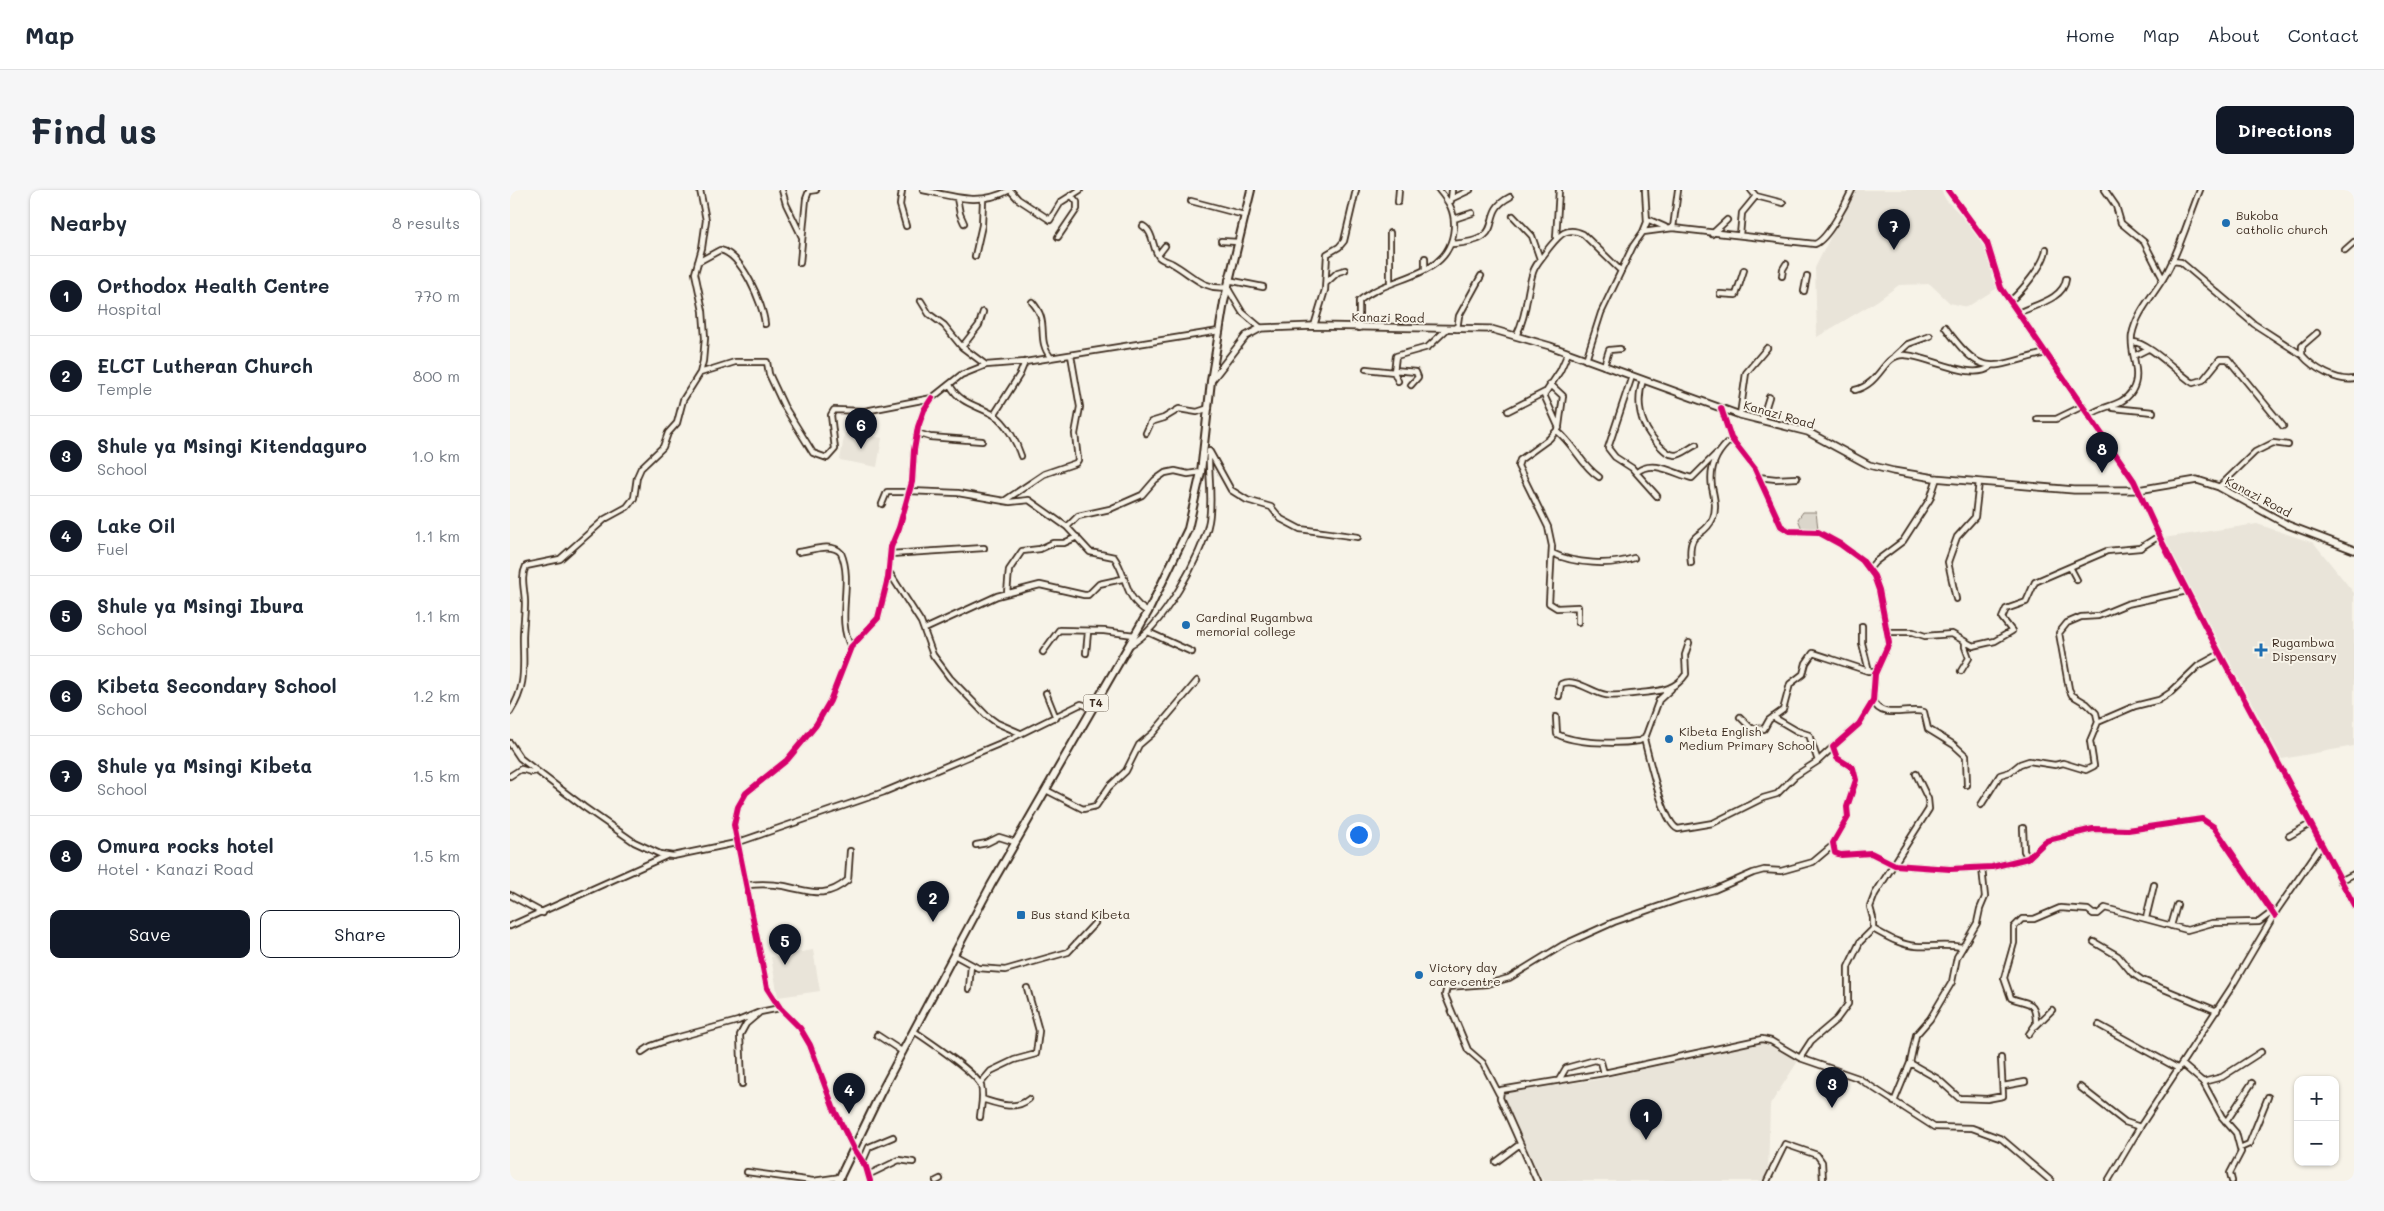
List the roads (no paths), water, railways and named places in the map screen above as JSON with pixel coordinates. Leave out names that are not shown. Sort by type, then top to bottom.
[{"type":"highway","name":"T4","points":[[840,1179],[954,955],[1016,842],[1148,612],[1188,528],[1207,449],[1208,408],[1218,331],[1227,283],[1251,190]]},
{"type":"main road","name":"Kanazi Road","points":[[1261,328],[1314,326],[1491,329],[1568,353],[1740,415],[1808,432],[1869,465],[1893,472],[1937,478],[2074,490],[2138,490],[2186,480],[2206,482],[2219,486],[2288,525],[2354,550]]},
{"type":"main road","points":[[1211,381],[1246,336],[1261,328]]},
{"type":"street","points":[[510,712],[518,700],[525,667],[525,604],[522,574],[526,566],[560,559],[605,519],[627,507],[634,498],[637,478],[641,468],[663,447],[667,434],[677,423],[683,400],[700,373],[705,338],[702,306],[696,283],[697,263],[702,248],[706,220],[700,190]]},
{"type":"street","points":[[782,190],[786,204],[803,238]]},
{"type":"street","points":[[800,263],[804,208],[808,191],[816,190]]},
{"type":"street","points":[[902,190],[900,205],[906,226]]},
{"type":"street","points":[[922,190],[957,198],[983,200],[1010,190],[1018,199],[1048,220],[1052,218],[1061,202],[1080,190]]},
{"type":"street","points":[[1314,326],[1326,283],[1327,254],[1339,248],[1344,241],[1356,190]]},
{"type":"street","points":[[1398,202],[1400,190]]},
{"type":"street","points":[[1438,190],[1451,204]]},
{"type":"street","points":[[1359,328],[1359,301],[1390,284],[1437,264],[1452,244],[1454,220],[1451,204],[1452,190]]},
{"type":"street","points":[[1451,198],[1470,190]]},
{"type":"street","points":[[1556,238],[1559,190]]},
{"type":"street","points":[[1586,360],[1601,313],[1633,246],[1643,232],[1647,219],[1645,190]]},
{"type":"street","points":[[1673,228],[1678,190]]},
{"type":"street","points":[[1751,190],[1756,196],[1783,203]]},
{"type":"street","points":[[1643,232],[1673,228],[1712,234],[1773,238],[1800,244],[1816,243],[1842,209],[1852,190]]},
{"type":"street","points":[[1948,190],[1957,206],[1987,243],[1994,259],[1997,279],[2018,314],[2127,468],[2187,591],[2340,882],[2354,905]]},
{"type":"street","points":[[2106,190],[2116,206],[2121,223],[2144,242],[2163,279]]},
{"type":"street","points":[[2090,415],[2122,402],[2134,388],[2136,377],[2132,335],[2141,311],[2172,262],[2200,190]]},
{"type":"street","points":[[1058,237],[1077,209],[1077,202],[1071,195]]},
{"type":"street","points":[[1740,235],[1742,213],[1756,196]]},
{"type":"street","points":[[1452,244],[1477,241],[1486,236],[1492,225],[1496,208],[1501,201],[1510,197]]},
{"type":"street","points":[[957,198],[964,223]]},
{"type":"street","points":[[975,256],[982,226],[983,200]]},
{"type":"street","points":[[1191,201],[1244,215]]},
{"type":"street","points":[[1454,220],[1472,214]]},
{"type":"street","points":[[1513,216],[1532,236],[1540,259]]},
{"type":"street","points":[[1647,219],[1666,228]]},
{"type":"street","points":[[1712,234],[1727,220]]},
{"type":"street","points":[[1143,226],[1148,231],[1152,246],[1158,255],[1203,284],[1215,287],[1227,283],[1263,287]]},
{"type":"street","points":[[1516,336],[1526,312],[1534,270],[1556,238],[1570,230],[1583,234],[1621,271]]},
{"type":"street","points":[[1390,233],[1390,284]]},
{"type":"street","points":[[1221,242],[1238,242]]},
{"type":"street","points":[[2345,250],[2354,242]]},
{"type":"street","points":[[1158,255],[1165,246]]},
{"type":"street","points":[[2010,301],[2024,288],[2043,258],[2046,249]]},
{"type":"street","points":[[697,263],[720,250],[731,254],[760,299],[765,324]]},
{"type":"street","points":[[1425,258],[1425,269]]},
{"type":"street","points":[[2172,262],[2181,262],[2254,324],[2302,355],[2311,364],[2341,380],[2354,380]]},
{"type":"street","points":[[1782,276],[1783,267],[1786,264]]},
{"type":"street","points":[[1326,283],[1338,272],[1345,270]]},
{"type":"street","points":[[1720,294],[1736,295],[1744,270]]},
{"type":"street","points":[[1458,329],[1459,316],[1481,276]]},
{"type":"street","points":[[1804,291],[1807,276]]},
{"type":"street","points":[[2018,314],[2058,295],[2066,285],[2066,279]]},
{"type":"street","points":[[1227,283],[1242,312],[1261,328]]},
{"type":"street","points":[[921,301],[929,314],[944,325],[962,347],[986,365]]},
{"type":"street","points":[[1032,302],[1043,319],[1044,346],[1052,358]]},
{"type":"street","points":[[962,347],[976,331],[982,312]]},
{"type":"street","points":[[1945,328],[1956,343],[1975,361],[1990,367]]},
{"type":"street","points":[[1398,381],[1394,371],[1396,356],[1428,347],[1447,329]]},
{"type":"street","points":[[870,1181],[862,1161],[854,1150],[833,1108],[810,1044],[800,1028],[780,1008],[769,993],[765,983],[748,885],[736,843],[734,825],[740,800],[787,760],[816,724],[830,700],[851,647],[878,618],[889,571],[890,554],[912,477],[917,433],[922,414],[932,398],[961,375],[986,365],[1025,362],[1218,331]]},
{"type":"street","points":[[2302,355],[2302,346],[2317,333]]},
{"type":"street","points":[[1855,390],[1873,382],[1894,356],[1908,344],[1930,336]]},
{"type":"street","points":[[2132,342],[2137,342],[2148,349],[2195,383],[2202,380],[2220,359],[2228,359],[2283,426]]},
{"type":"street","points":[[1740,415],[1748,368],[1767,348]]},
{"type":"street","points":[[1604,366],[1609,350],[1620,349]]},
{"type":"street","points":[[2134,356],[2148,349]]},
{"type":"street","points":[[1568,353],[1566,360],[1545,392],[1544,400],[1558,430],[1587,467],[1600,477]]},
{"type":"street","points":[[1894,356],[1907,355],[1963,369],[1982,370],[2046,353]]},
{"type":"street","points":[[1003,501],[1044,474],[1076,464],[1078,460],[1075,434],[1080,407],[1071,355]]},
{"type":"street","points":[[700,373],[735,362],[767,362],[771,379],[789,414],[813,453],[822,458],[830,456],[835,449],[831,415],[833,411],[865,411],[932,398]]},
{"type":"street","points":[[994,415],[1016,381],[1025,362]]},
{"type":"street","points":[[1366,369],[1416,372],[1418,377],[1411,385]]},
{"type":"street","points":[[1632,376],[1608,448],[1615,457],[1636,472],[1657,496]]},
{"type":"street","points":[[1643,380],[1639,397],[1644,428],[1662,448],[1673,455],[1696,446]]},
{"type":"street","points":[[1550,384],[1564,396],[1562,418],[1558,430],[1520,460],[1518,466],[1548,527],[1552,554],[1549,603],[1557,608],[1578,608],[1578,622]]},
{"type":"street","points":[[950,385],[964,402],[994,415],[1015,439],[1021,456]]},
{"type":"street","points":[[1508,411],[1545,392]]},
{"type":"street","points":[[1762,420],[1769,397]]},
{"type":"street","points":[[2037,419],[2056,419],[2083,406]]},
{"type":"street","points":[[2112,407],[2153,412]]},
{"type":"street","points":[[1146,433],[1151,422],[1164,418],[1179,409],[1197,412],[1208,408]]},
{"type":"street","points":[[1689,643],[1686,655],[1688,675],[1659,700],[1644,739],[1657,789],[1676,829],[1713,823],[1763,798],[1777,794],[1795,776],[1818,761],[1858,724],[1874,701],[1876,671],[1889,643],[1878,586],[1869,569],[1862,560],[1824,534],[1785,530],[1770,506],[1758,477],[1744,454],[1732,440],[1721,408]]},
{"type":"street","points":[[917,433],[930,437],[982,442]]},
{"type":"street","points":[[1636,472],[1643,468],[1651,467],[1692,478],[1732,440]]},
{"type":"street","points":[[2219,486],[2255,452],[2273,443],[2288,445]]},
{"type":"street","points":[[1207,449],[1227,485],[1239,496],[1271,507],[1281,519],[1300,529],[1358,537]]},
{"type":"street","points":[[1129,645],[1148,632],[1183,582],[1206,532],[1210,505],[1207,449]]},
{"type":"street","points":[[1691,564],[1690,545],[1693,538],[1713,518],[1716,501],[1712,478],[1718,453]]},
{"type":"street","points":[[1067,527],[1078,516],[1110,509],[1142,495],[1155,480],[1165,473],[1175,471],[1188,474],[1201,472]]},
{"type":"street","points":[[1758,477],[1776,480],[1797,478]]},
{"type":"street","points":[[1869,569],[1874,562],[1903,541],[1930,499],[1937,478]]},
{"type":"street","points":[[1956,599],[1948,562],[1957,537],[1969,526],[1975,517],[1979,482]]},
{"type":"street","points":[[882,504],[887,492],[909,491],[958,493],[1003,501],[1029,500],[1067,527],[1090,552],[1114,557],[1118,563],[1122,579],[1137,605],[1148,612]]},
{"type":"street","points":[[1888,632],[1913,632],[1925,636],[1952,634],[1973,646],[1989,643],[2011,632],[2011,627],[2002,618],[2006,609],[2026,602],[2034,582],[2107,551],[2140,548],[2159,536]]},
{"type":"street","points":[[1007,593],[1009,570],[1022,551],[1040,549],[1053,543],[1064,543],[1077,537]]},
{"type":"street","points":[[798,552],[833,548],[841,553],[845,583],[844,629],[851,647]]},
{"type":"street","points":[[890,554],[984,548]]},
{"type":"street","points":[[1552,554],[1581,562],[1615,563],[1634,558]]},
{"type":"street","points":[[2070,567],[2077,580]]},
{"type":"street","points":[[889,571],[925,629],[933,655],[963,692],[992,720],[1020,733]]},
{"type":"street","points":[[925,629],[1007,593],[1042,584],[1088,595],[1099,584],[1122,579]]},
{"type":"street","points":[[2098,722],[2092,708],[2072,695],[2068,689],[2060,630],[2067,623],[2081,616],[2098,616],[2127,604],[2187,591]]},
{"type":"street","points":[[1862,626],[1862,643],[1870,671]]},
{"type":"street","points":[[1043,652],[1059,630],[1104,631],[1134,636]]},
{"type":"street","points":[[1086,653],[1088,632]]},
{"type":"street","points":[[1148,632],[1192,652]]},
{"type":"street","points":[[1961,671],[1970,658],[1964,647],[1965,642]]},
{"type":"street","points":[[1740,717],[1751,728],[1761,729],[1783,710],[1789,686],[1803,674],[1806,663],[1813,653],[1870,671],[1876,671]]},
{"type":"street","points":[[1981,804],[2000,775],[2010,772],[2026,761],[2056,765],[2063,763],[2086,770],[2092,768],[2094,766],[2090,738],[2098,722],[2135,706],[2160,700],[2198,666],[2220,654]]},
{"type":"street","points":[[1046,790],[1084,809],[1096,806],[1109,787],[1126,771],[1139,745],[1153,733],[1197,681]]},
{"type":"street","points":[[1558,696],[1562,684],[1565,682],[1575,683],[1600,694],[1621,696],[1671,688]]},
{"type":"street","points":[[1046,693],[1056,718]]},
{"type":"street","points":[[1874,701],[1878,708],[1885,712],[1924,712],[1927,728],[1954,745],[1966,756],[1968,770],[1967,785]]},
{"type":"street","points":[[510,926],[668,856],[736,843],[884,792],[1056,718],[1081,704],[1093,708]]},
{"type":"street","points":[[1556,717],[1557,734],[1566,737],[1608,742],[1633,742],[1644,739]]},
{"type":"street","points":[[1773,717],[1809,735],[1818,761]]},
{"type":"street","points":[[510,743],[520,758],[536,771],[634,842],[668,856]]},
{"type":"street","points":[[1537,1181],[1499,1094],[1483,1063],[1466,1047],[1445,995],[1447,987],[1491,983],[1509,978],[1563,945],[1614,922],[1680,899],[1714,890],[1753,873],[1764,870],[1781,871],[1813,862],[1832,846],[1846,822],[1847,807],[1854,791],[1856,774],[1854,768],[1835,756],[1833,747]]},
{"type":"street","points":[[510,776],[522,769],[532,772],[536,771]]},
{"type":"street","points":[[1800,1058],[1811,1041],[1837,1019],[1848,1004],[1848,967],[1860,942],[1873,929],[1870,907],[1874,894],[1894,866],[1929,809],[1928,799],[1916,774]]},
{"type":"street","points":[[1832,846],[1838,854],[1872,853],[1894,866],[1982,868],[2003,866],[2028,858],[2046,841],[2052,838],[2099,829],[2137,829],[2202,819],[2210,822],[2273,915]]},
{"type":"street","points":[[2289,836],[2310,824]]},
{"type":"street","points":[[2024,828],[2023,849],[2028,858]]},
{"type":"street","points":[[976,845],[987,843],[999,837],[1006,837],[1016,842]]},
{"type":"street","points":[[2108,1181],[2140,1127],[2217,1011],[2273,915],[2321,846]]},
{"type":"street","points":[[748,885],[773,884],[816,894],[826,892],[848,880],[850,851]]},
{"type":"street","points":[[1894,1102],[1910,1064],[1916,1035],[1930,1019],[1952,982],[1956,962],[1962,947],[1977,923],[1980,908],[1985,898],[1982,868]]},
{"type":"street","points":[[2340,882],[2354,874]]},
{"type":"street","points":[[2146,918],[2154,886]]},
{"type":"street","points":[[510,895],[543,912]]},
{"type":"street","points":[[2171,926],[2177,905]]},
{"type":"street","points":[[2035,1027],[2036,1017],[2032,1005],[2012,998],[2004,981],[2006,965],[2014,943],[2016,924],[2023,919],[2034,919],[2063,907],[2088,910],[2093,914],[2098,914],[2106,908],[2190,930],[2212,923],[2257,923],[2273,915]]},
{"type":"street","points":[[954,955],[971,965],[984,969],[1005,970],[1068,952],[1095,923]]},
{"type":"street","points":[[1873,929],[1898,942],[1911,945],[1939,944],[1962,947]]},
{"type":"street","points":[[2094,942],[2118,956],[2132,973],[2142,980],[2217,1011]]},
{"type":"street","points":[[970,988],[971,965]]},
{"type":"street","points":[[980,1084],[991,1071],[1014,1060],[1036,1054],[1040,1031],[1027,988]]},
{"type":"street","points":[[642,1052],[657,1044],[738,1021],[760,1012],[780,1008]]},
{"type":"street","points":[[2029,1034],[2052,1010]]},
{"type":"street","points":[[742,1084],[740,1035],[746,1024],[760,1012]]},
{"type":"street","points":[[2099,1025],[2180,1066],[2203,1082],[2226,1122],[2236,1133],[2240,1148],[2238,1160],[2230,1173],[2232,1181]]},
{"type":"street","points":[[914,1031],[942,1050],[980,1084],[982,1100],[980,1117]]},
{"type":"street","points":[[877,1035],[903,1052]]},
{"type":"street","points":[[1499,1094],[1500,1091],[1507,1088],[1604,1073],[1757,1039],[1771,1041],[1800,1058],[1858,1078],[1934,1127],[1972,1128],[2002,1138],[2051,1181]]},
{"type":"street","points":[[2203,1082],[2222,1077],[2261,1052]]},
{"type":"street","points":[[1910,1064],[1929,1073],[1960,1098],[2001,1098],[2003,1086],[2001,1058]]},
{"type":"street","points":[[1559,1080],[1564,1070],[1568,1067],[1595,1060],[1601,1062],[1604,1073]]},
{"type":"street","points":[[2003,1086],[2025,1082]]},
{"type":"street","points":[[2226,1122],[2252,1083]]},
{"type":"street","points":[[2080,1087],[2125,1122],[2140,1127]]},
{"type":"street","points":[[2240,1148],[2248,1144],[2268,1097]]},
{"type":"street","points":[[982,1100],[1012,1106],[1024,1103],[1029,1099]]},
{"type":"street","points":[[862,1161],[869,1147],[893,1137]]},
{"type":"street","points":[[1496,1162],[1520,1144]]},
{"type":"street","points":[[1767,1181],[1783,1145],[1787,1144],[1818,1155],[1822,1162],[1823,1181]]},
{"type":"street","points":[[868,1175],[899,1160],[913,1162]]},
{"type":"street","points":[[747,1172],[813,1181],[840,1179]]},
{"type":"place","name":"Bukoba catholic church","points":[[2226,223]]},
{"type":"place","name":"Shule ya Msingi Kibeta","points":[[1894,250]]},
{"type":"place","name":"Kibeta Secondary School","points":[[861,449]]},
{"type":"place","name":"Omura rocks hotel","points":[[2102,473]]},
{"type":"place","name":"Cardinal Rugambwa memorial college","points":[[1186,625]]},
{"type":"place","name":"Rugambwa Dispensary","points":[[2261,650]]},
{"type":"place","name":"Kibeta English Medium Primary School","points":[[1669,739]]},
{"type":"place","name":"Bus stand Kibeta","points":[[1021,915]]},
{"type":"place","name":"ELCT Lutheran Church","points":[[933,922]]},
{"type":"place","name":"Shule ya Msingi Ibura","points":[[785,965]]},
{"type":"place","name":"Victory day care centre","points":[[1419,975]]},
{"type":"place","name":"Shule ya Msingi Kitendaguro","points":[[1832,1108]]},
{"type":"place","name":"Lake Oil","points":[[849,1114]]},
{"type":"place","name":"Orthodox Health Centre","points":[[1646,1140]]}]
